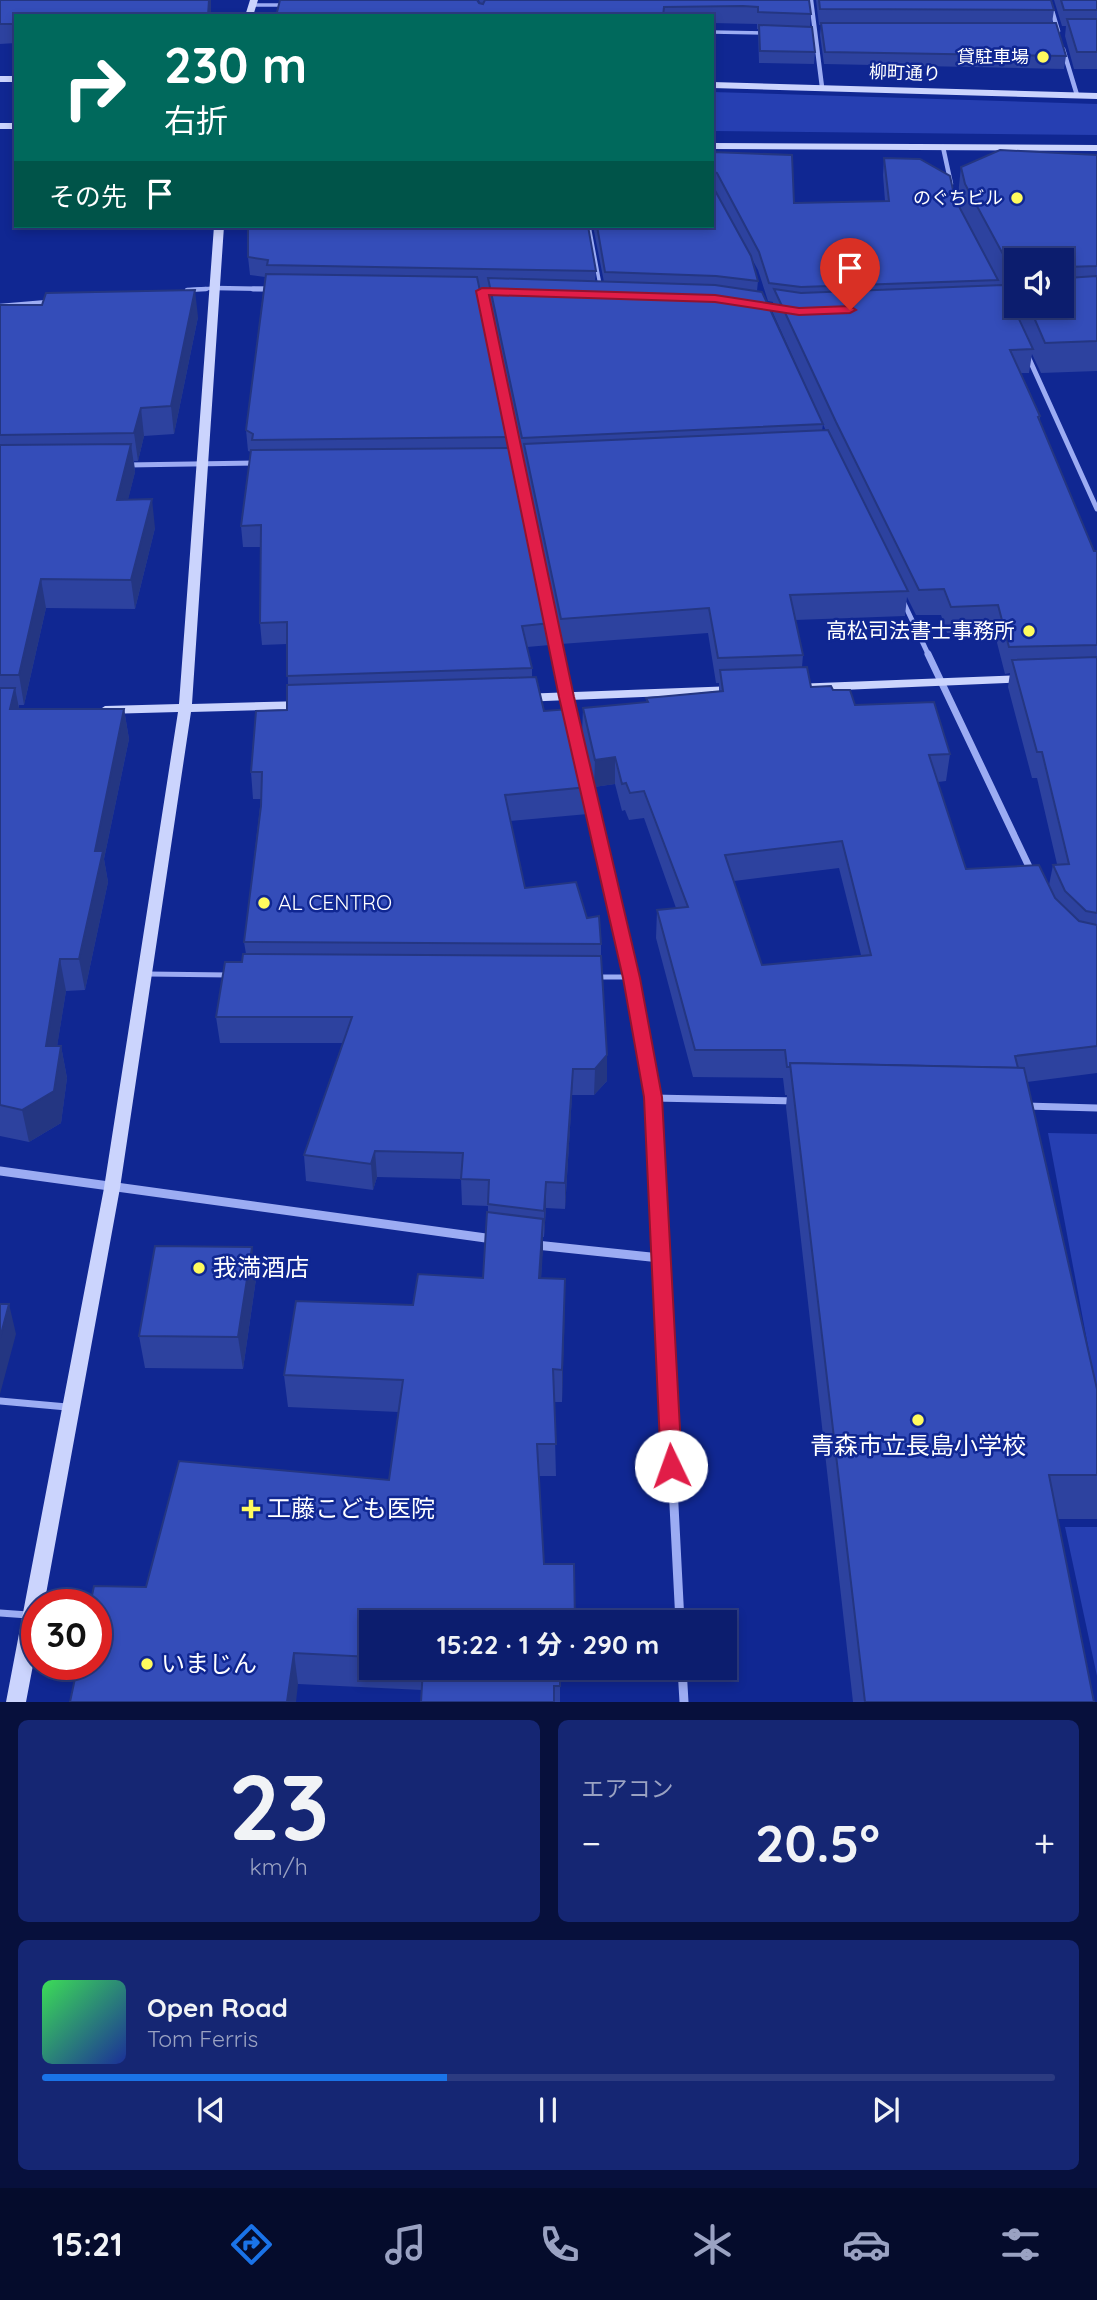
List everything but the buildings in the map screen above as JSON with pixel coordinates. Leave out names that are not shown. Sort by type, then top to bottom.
[{"type":"street","points":[[811,0],[822,87]]},
{"type":"street","points":[[1049,0],[1077,95]]},
{"type":"street","points":[[815,32],[829,31]]},
{"type":"street","points":[[1045,32],[1071,32]]},
{"type":"street","name":"柳町通り","points":[[714,85],[1097,96]]},
{"type":"street","points":[[714,146],[1097,148]]},
{"type":"street","points":[[943,147],[952,192]]},
{"type":"street","points":[[37,1589],[112,1188],[185,709],[219,228]]},
{"type":"street","points":[[215,288],[280,289]]},
{"type":"street","points":[[469,291],[495,292]]},
{"type":"street","points":[[482,291],[572,720]]},
{"type":"street","points":[[1026,352],[1097,509]]},
{"type":"street","points":[[505,463],[531,463]]},
{"type":"street","points":[[119,465],[260,464]]},
{"type":"street","points":[[901,596],[1038,886]]},
{"type":"street","points":[[776,688],[1041,678]]},
{"type":"street","points":[[512,698],[748,690]]},
{"type":"street","points":[[91,710],[321,704]]},
{"type":"street","points":[[584,770],[631,976],[653,1097],[679,1610]]},
{"type":"street","points":[[653,1097],[806,1101]]},
{"type":"street","points":[[1014,1106],[1097,1108]]},
{"type":"street","points":[[0,1171],[502,1241]]},
{"type":"street","points":[[530,1244],[660,1258]]},
{"type":"street","points":[[16,1702],[21,1675]]},
{"type":"street","points":[[683,1680],[684,1702]]},
{"type":"lane","points":[[253,2],[286,5]]},
{"type":"lane","points":[[714,32],[777,34]]},
{"type":"lane","points":[[803,34],[815,32]]},
{"type":"lane","points":[[589,228],[601,295]]},
{"type":"lane","points":[[174,291],[215,288]]},
{"type":"lane","points":[[0,306],[54,302]]},
{"type":"lane","points":[[144,974],[237,975]]},
{"type":"lane","points":[[592,977],[631,976]]},
{"type":"lane","points":[[0,1401],[70,1407]]},
{"type":"lane","points":[[0,1612],[21,1614]]},
{"type":"shaded area","points":[[714,92],[1097,104],[1097,135],[714,131]]},
{"type":"shaded area","points":[[1048,1133],[1097,1134],[1097,1394]]},
{"type":"shaded area","points":[[1065,1527],[1097,1527],[1097,1676]]},
{"type":"place","name":"貸駐車場","points":[[1043,57]]},
{"type":"place","name":"のぐちビル","points":[[1017,198]]},
{"type":"place","name":"高松司法書士事務所","points":[[1029,631]]},
{"type":"place","name":"AL CENTRO","points":[[264,903]]},
{"type":"place","name":"我満酒店","points":[[199,1268]]},
{"type":"place","name":"青森市立長島小学校","points":[[918,1420]]},
{"type":"place","name":"工藤こども医院","points":[[251,1509]]},
{"type":"place","name":"いまじん","points":[[147,1664]]},
{"type":"route","points":[[671,1466],[653,1097],[631,978],[567,697],[482,291],[715,299],[799,312],[850,310]]}]
